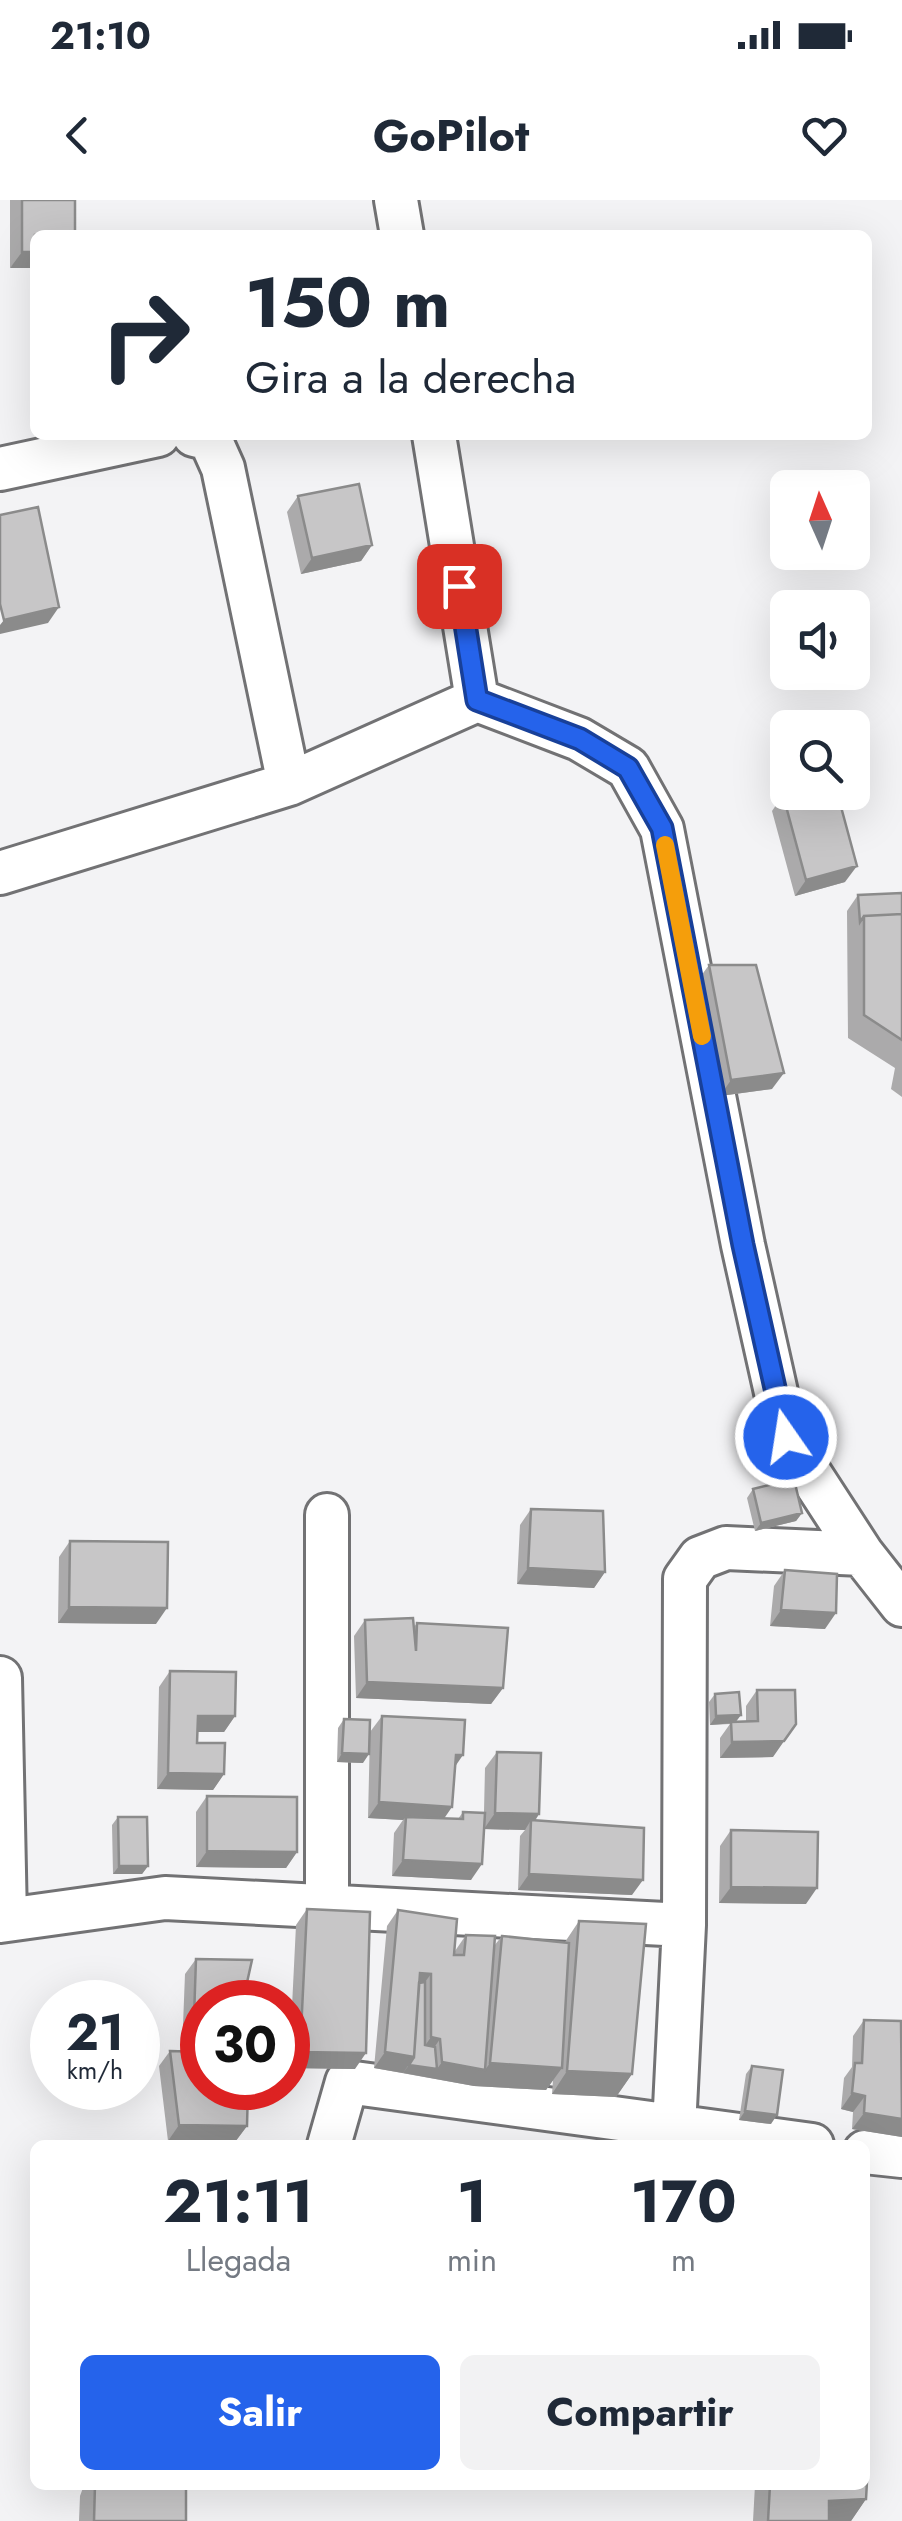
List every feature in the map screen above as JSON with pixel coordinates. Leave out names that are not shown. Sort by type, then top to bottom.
[{"type":"street","points":[[396,200],[401,230]]},
{"type":"street","points":[[0,469],[135,440]]},
{"type":"street","points":[[210,440],[224,468],[289,784]]},
{"type":"street","points":[[435,440],[477,700]]},
{"type":"street","points":[[0,872],[289,784],[477,700],[580,739],[628,768],[662,828],[743,1245],[786,1437],[862,1554],[902,1606]]},
{"type":"street","points":[[328,1515],[328,1906]]},
{"type":"street","points":[[674,2128],[684,1925],[685,1579],[700,1558],[726,1548],[862,1554]]},
{"type":"street","points":[[0,1678],[2,1920],[166,1898],[684,1925]]},
{"type":"street","points":[[330,2140],[346,2082],[771,2140]]},
{"type":"street","points":[[870,2153],[902,2156]]},
{"type":"building","points":[[22,200],[75,200],[75,230],[30,230],[30,252],[22,252]]},
{"type":"building","points":[[359,484],[372,545],[312,558],[298,496]]},
{"type":"building","points":[[38,507],[59,607],[4,620],[0,604],[0,515]]},
{"type":"building","points":[[787,810],[842,810],[857,866],[806,880]]},
{"type":"building","points":[[902,893],[902,914],[864,916],[860,922],[858,895]]},
{"type":"building","points":[[902,914],[902,1040],[864,1015],[864,916]]},
{"type":"building","points":[[709,965],[756,965],[784,1073],[731,1080]]},
{"type":"building","points":[[794,1479],[802,1513],[761,1523],[753,1489]]},
{"type":"building","points":[[531,1509],[603,1511],[605,1572],[528,1568]]},
{"type":"building","points":[[70,1541],[168,1542],[167,1608],[69,1607]]},
{"type":"building","points":[[785,1570],[837,1574],[836,1613],[781,1610]]},
{"type":"building","points":[[413,1618],[416,1651],[417,1623],[508,1628],[503,1688],[367,1682],[365,1620]]},
{"type":"building","points":[[170,1671],[236,1672],[235,1716],[198,1716],[197,1743],[225,1743],[224,1774],[168,1773]]},
{"type":"building","points":[[757,1690],[795,1690],[796,1724],[784,1741],[732,1742],[731,1722],[758,1721]]},
{"type":"building","points":[[739,1692],[741,1715],[716,1716],[715,1694]]},
{"type":"building","points":[[382,1716],[465,1720],[463,1755],[456,1755],[452,1807],[379,1802]]},
{"type":"building","points":[[344,1719],[370,1720],[369,1754],[342,1753]]},
{"type":"building","points":[[497,1752],[541,1753],[539,1814],[495,1813]]},
{"type":"building","points":[[207,1796],[297,1797],[297,1852],[207,1851]]},
{"type":"building","points":[[463,1812],[485,1813],[482,1864],[403,1860],[406,1817],[463,1819]]},
{"type":"building","points":[[118,1817],[147,1817],[148,1866],[119,1866]]},
{"type":"building","points":[[531,1820],[644,1828],[643,1880],[529,1874]]},
{"type":"building","points":[[731,1830],[818,1832],[817,1888],[731,1887]]},
{"type":"building","points":[[307,1909],[370,1912],[366,2053],[310,2052],[310,1980],[304,1980]]},
{"type":"building","points":[[398,1910],[457,1919],[454,1955],[464,1955],[466,1935],[495,1936],[485,2070],[442,2062],[440,2039],[431,2037],[431,1974],[420,1973],[414,2057],[385,2052]]},
{"type":"building","points":[[579,1921],[646,1924],[632,2074],[567,2071]]},
{"type":"building","points":[[502,1936],[569,1943],[562,2068],[490,2063]]},
{"type":"building","points":[[196,1959],[252,1960],[248,1980],[195,1980]]},
{"type":"building","points":[[425,1982],[425,2045],[435,2047],[437,2069],[409,2065],[414,2057],[419,1983]]},
{"type":"building","points":[[864,2020],[901,2021],[902,2119],[864,2113],[865,2096],[852,2093],[855,2063],[862,2063]]},
{"type":"building","points":[[170,2051],[180,2051],[180,2110],[247,2110],[247,2126],[179,2125]]},
{"type":"building","points":[[752,2066],[783,2070],[777,2115],[745,2111]]},
{"type":"building","points":[[95,2490],[186,2490],[186,2521],[94,2521]]},
{"type":"building","points":[[770,2490],[867,2490],[866,2499],[829,2501],[829,2521],[768,2521]]},
{"type":"slow traffic","points":[[665,845],[702,1036]]},
{"type":"route","points":[[459,586],[477,700],[580,739],[628,768],[662,828],[743,1245],[786,1437]]}]
